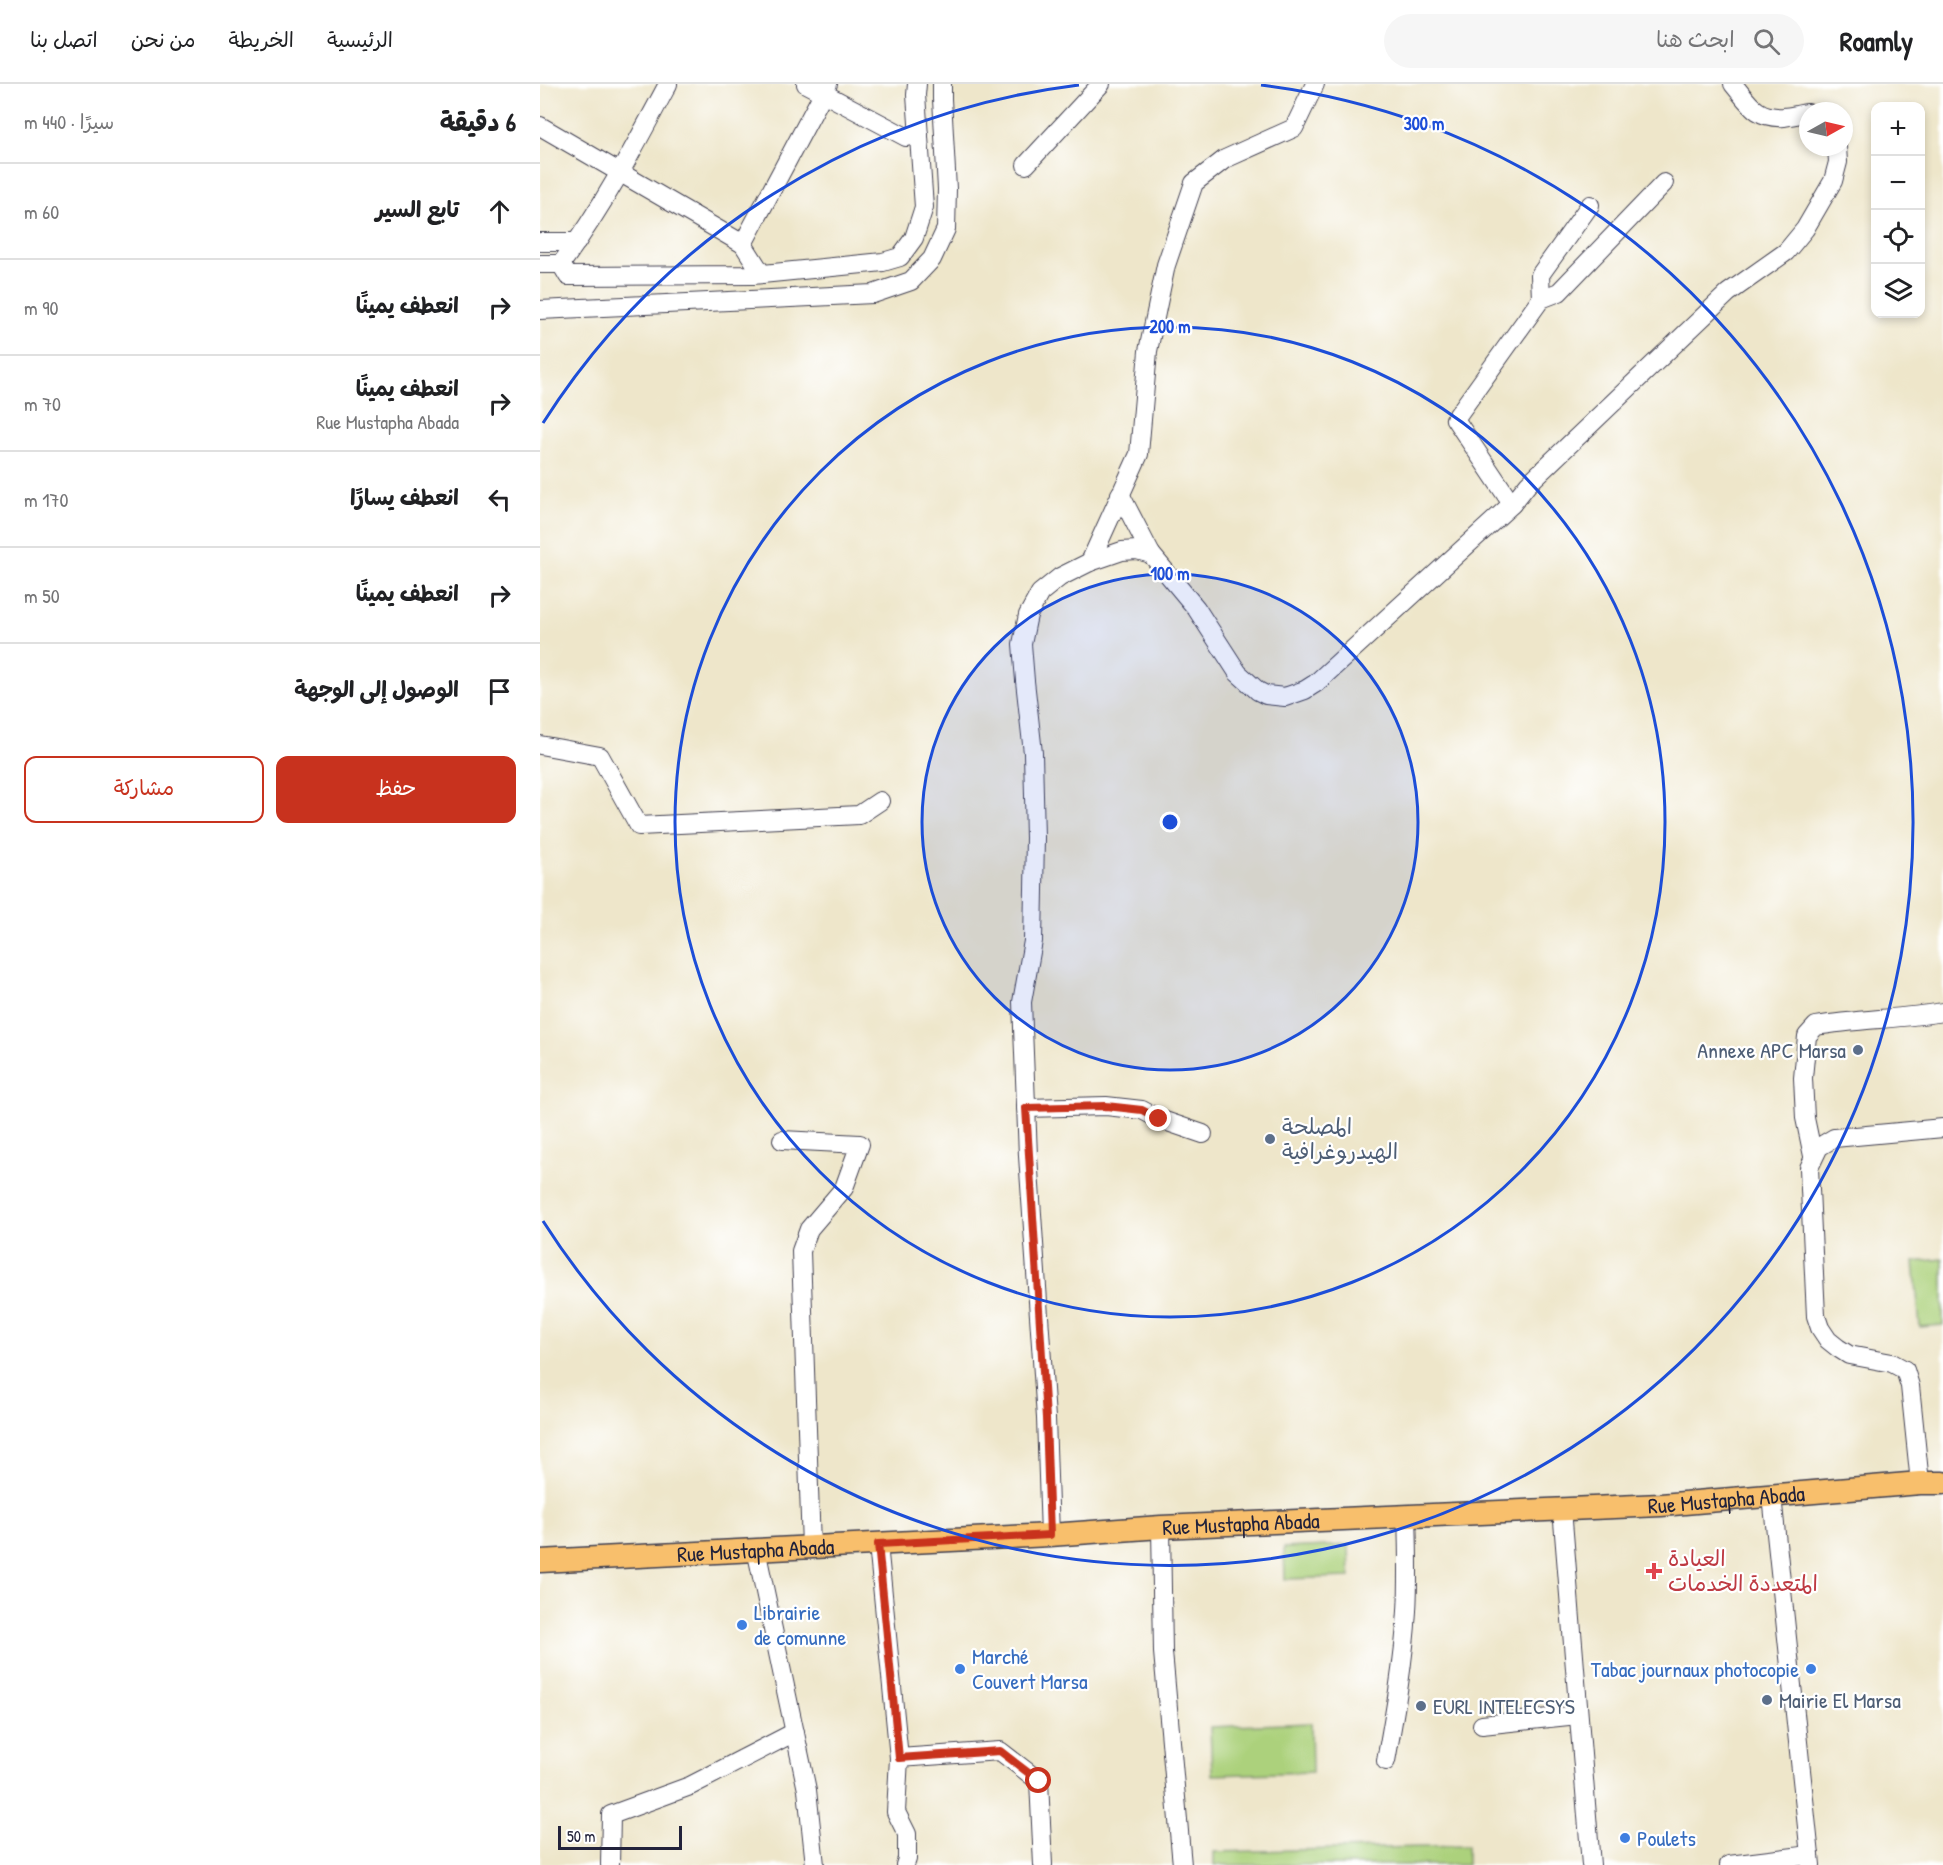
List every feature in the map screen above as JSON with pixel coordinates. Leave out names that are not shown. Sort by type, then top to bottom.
[{"type":"main road","name":"Rue Mustapha Abada","points":[[540,1561],[1050,1535],[1161,1527],[1661,1505],[1943,1483]]},
{"type":"street","points":[[561,264],[621,172],[668,84]]},
{"type":"street","points":[[806,84],[826,88],[906,137],[919,134]]},
{"type":"street","points":[[561,264],[568,276],[762,274],[883,262],[900,257],[914,238],[924,207],[917,84]]},
{"type":"street","points":[[540,310],[873,294],[911,281],[932,259],[946,229],[947,189],[942,84]]},
{"type":"street","points":[[1026,165],[1101,84]]},
{"type":"street","points":[[1090,562],[1139,454],[1148,351],[1166,265],[1194,183],[1225,159],[1294,128],[1315,84]]},
{"type":"street","points":[[1733,84],[1756,112],[1768,117],[1799,114]]},
{"type":"street","points":[[743,244],[826,88]]},
{"type":"street","points":[[540,126],[743,244],[762,274]]},
{"type":"street","points":[[1120,494],[1151,554],[1196,608],[1238,673],[1266,695],[1285,698],[1305,690],[1316,683],[1512,504],[1528,484],[1728,293],[1786,252],[1805,229],[1833,181],[1838,156]]},
{"type":"street","points":[[1512,504],[1455,419],[1541,299],[1559,292],[1664,183]]},
{"type":"street","points":[[1541,299],[1540,275],[1590,205]]},
{"type":"street","points":[[540,242],[577,242]]},
{"type":"street","points":[[540,264],[561,264]]},
{"type":"street","points":[[1050,1535],[1046,1418],[1026,1108],[1023,1002],[1033,941],[1035,838],[1033,753],[1022,644],[1028,615],[1041,593],[1060,577],[1090,562],[1122,551],[1137,550],[1151,554]]},
{"type":"street","points":[[540,745],[600,756],[639,826],[859,815],[880,801]]},
{"type":"street","points":[[1813,1156],[1805,1118],[1803,1078],[1807,1036],[1816,1026],[1842,1021],[1911,1017],[1943,1012]]},
{"type":"street","points":[[1026,1108],[1106,1106],[1142,1110],[1159,1119],[1203,1134]]},
{"type":"street","points":[[1920,1484],[1910,1386],[1905,1370],[1892,1363],[1849,1355],[1828,1340],[1820,1328],[1816,1316],[1809,1168],[1819,1147],[1834,1138],[1943,1128]]},
{"type":"street","points":[[782,1140],[860,1144],[844,1188],[809,1229],[801,1251],[811,1547]]},
{"type":"street","points":[[1729,1865],[1811,1860],[1772,1496]]},
{"type":"street","points":[[1562,1509],[1591,1865]]},
{"type":"street","points":[[1386,1761],[1400,1680],[1407,1610],[1409,1568],[1407,1515]]},
{"type":"street","points":[[1161,1527],[1163,1652],[1182,1865]]},
{"type":"street","points":[[878,1544],[899,1758],[896,1812],[907,1834],[908,1859],[905,1865]]},
{"type":"street","points":[[756,1549],[807,1790],[815,1865]]},
{"type":"street","points":[[1482,1725],[1578,1715]]},
{"type":"street","points":[[610,1865],[611,1815],[690,1786],[795,1732]]},
{"type":"street","points":[[899,1758],[1000,1751],[1039,1781],[1043,1865]]},
{"type":"green space","points":[[1943,1259],[1943,1325],[1920,1327],[1914,1262]]},
{"type":"green space","points":[[1349,1545],[1350,1577],[1285,1579],[1284,1548]]},
{"type":"green space","points":[[1311,1723],[1312,1772],[1212,1775],[1210,1727]]},
{"type":"green space","points":[[1467,1846],[1467,1865],[1214,1865],[1214,1852]]},
{"type":"place","name":"Annexe APC Marsa","points":[[1858,1050]]},
{"type":"place","name":"المصلحة الهيدروغرافية","points":[[1270,1139]]},
{"type":"place","name":"العيادة المتعددة الخدمات","points":[[1654,1571]]},
{"type":"place","name":"Librairie de comunne","points":[[742,1625]]},
{"type":"place","name":"Marché Couvert Marsa","points":[[960,1669]]},
{"type":"place","name":"Tabac journaux photocopie","points":[[1811,1669]]},
{"type":"place","name":"Mairie El Marsa","points":[[1767,1700]]},
{"type":"place","name":"EURL INTELECSYS","points":[[1421,1706]]},
{"type":"place","name":"Poulets","points":[[1625,1838]]},
{"type":"route","points":[[1039,1781],[1000,1751],[899,1758],[878,1544],[1050,1535],[1046,1418],[1026,1108],[1106,1106],[1142,1110],[1159,1119]]}]
